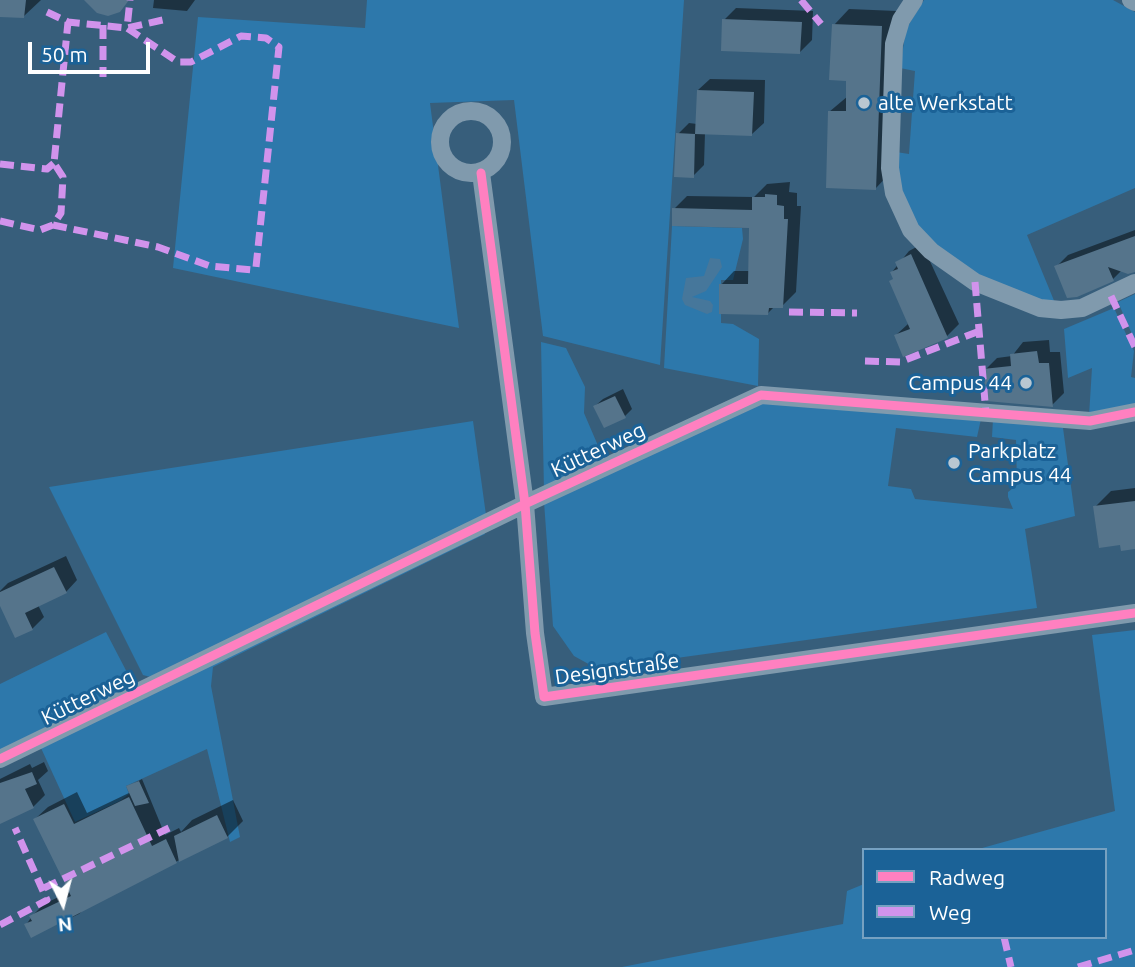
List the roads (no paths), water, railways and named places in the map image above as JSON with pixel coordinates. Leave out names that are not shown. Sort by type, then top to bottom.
[{"type":"street","points":[[914,0],[901,20],[894,44],[890,168],[894,193],[911,230],[930,251],[975,282],[1040,308],[1082,308],[1135,283]]},
{"type":"street","name":"Designstraße","points":[[481,173],[525,503],[544,698],[1135,613]]},
{"type":"street","name":"Kütterweg","points":[[0,759],[525,503],[761,395],[1090,421],[1135,412]]},
{"type":"place","name":"alte Werkstatt","points":[[864,103]]},
{"type":"place","name":"Campus 44","points":[[1026,383]]},
{"type":"place","name":"Parkplatz Campus 44","points":[[954,463]]}]
